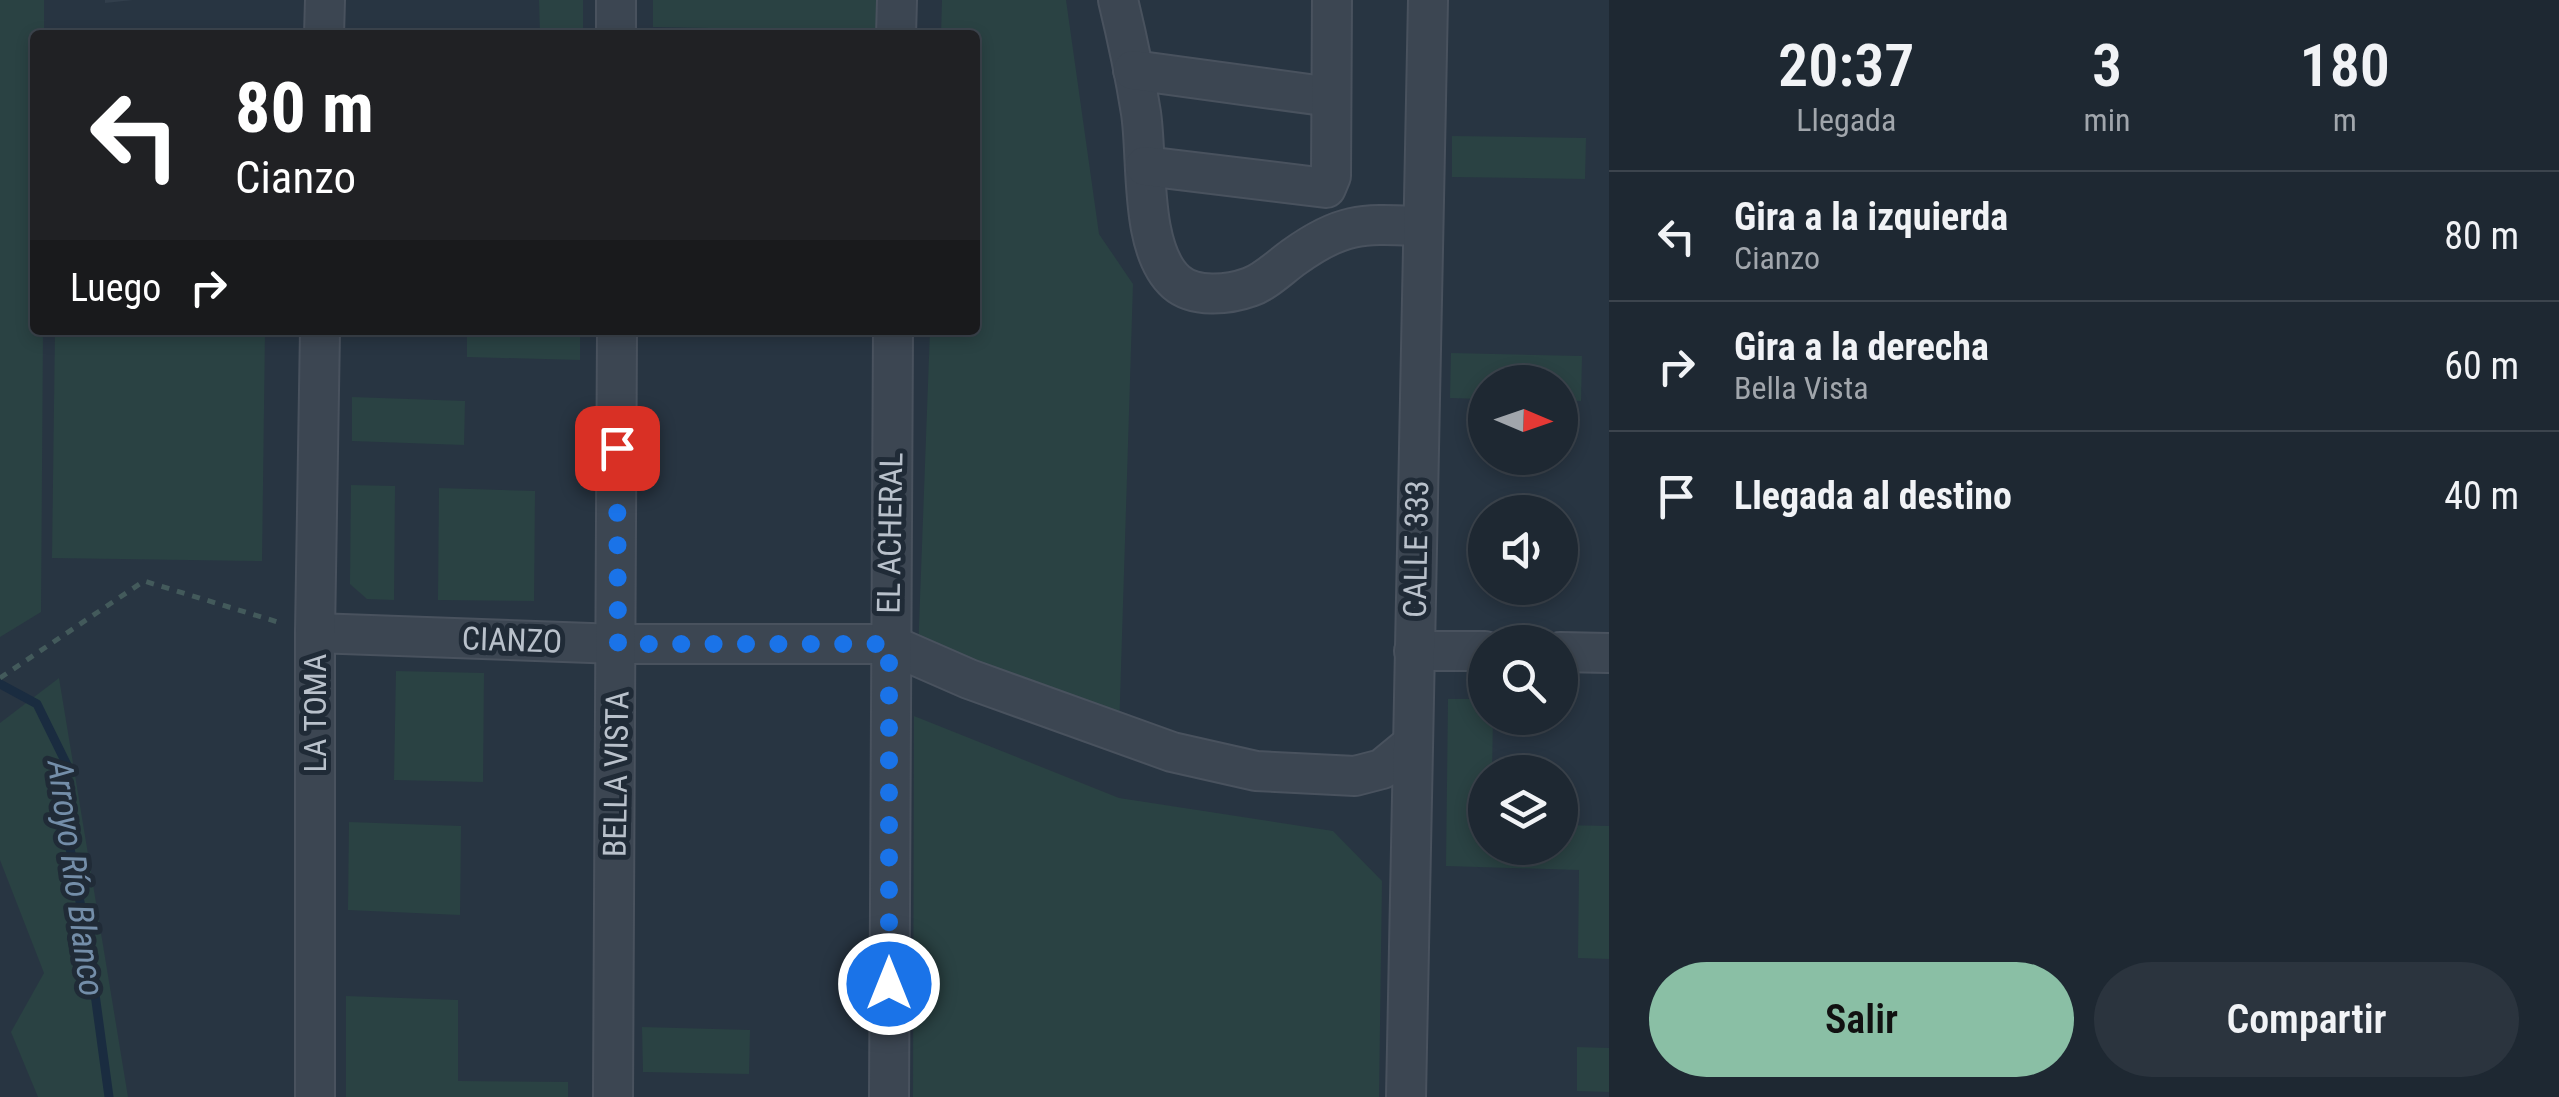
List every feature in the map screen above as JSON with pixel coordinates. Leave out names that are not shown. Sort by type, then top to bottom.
[{"type":"street","points":[[324,30],[325,0]]},
{"type":"street","points":[[616,0],[616,30]]},
{"type":"street","points":[[896,30],[897,0]]},
{"type":"street","points":[[1118,0],[1133,70],[1151,225],[1160,258],[1178,284],[1210,295],[1252,287],[1313,243],[1340,229],[1365,224],[1423,226]]},
{"type":"street","points":[[1146,166],[1326,188],[1331,176],[1332,0]]},
{"type":"street","name":"CALLE 333","points":[[1406,1097],[1410,746],[1428,0]]},
{"type":"street","points":[[1133,70],[1332,96]]},
{"type":"street","name":"LA TOMA","points":[[316,1097],[315,634],[320,335]]},
{"type":"street","name":"BELLA VISTA","points":[[613,1097],[617,335]]},
{"type":"street","name":"EL ACHERAL","points":[[889,1097],[893,335]]},
{"type":"street","name":"CIANZO","points":[[315,634],[618,644],[889,644]]},
{"type":"street","points":[[889,644],[969,679],[1172,752],[1256,771],[1355,776],[1382,769],[1410,746]]},
{"type":"street","points":[[1414,650],[1468,651]]},
{"type":"street","points":[[1578,652],[1609,652]]},
{"type":"street","points":[[1355,776],[1385,791],[1410,811]]},
{"type":"path","points":[[0,678],[144,582],[315,634]]},
{"type":"green space","points":[[0,0],[44,0],[44,30],[30,30],[30,335],[43,335],[41,612],[0,637]]},
{"type":"green space","points":[[539,0],[583,0],[583,30],[540,30]]},
{"type":"green space","points":[[653,0],[878,0],[878,30],[653,27]]},
{"type":"green space","points":[[942,0],[1066,0],[1099,234],[1133,284],[1119,732],[918,653],[930,335],[980,335],[980,30],[941,30]]},
{"type":"green space","points":[[1452,136],[1586,138],[1585,179],[1452,177]]},
{"type":"green space","points":[[55,335],[265,335],[262,561],[52,558]]},
{"type":"green space","points":[[467,335],[580,335],[580,360],[467,357]]},
{"type":"green space","points":[[1451,353],[1582,356],[1581,401],[1578,365],[1468,365],[1468,399],[1450,398]]},
{"type":"green space","points":[[352,397],[465,401],[464,445],[352,441]]},
{"type":"green space","points":[[351,485],[395,486],[394,600],[367,599],[350,584]]},
{"type":"green space","points":[[439,488],[535,491],[534,601],[438,600]]},
{"type":"green space","points":[[396,671],[484,673],[483,782],[394,780]]},
{"type":"green space","points":[[59,678],[128,1097],[38,1097],[11,1032],[44,973],[0,860],[0,723]]},
{"type":"green space","points":[[1448,699],[1468,699],[1468,735],[1493,735],[1492,755],[1468,755],[1468,865],[1578,865],[1578,825],[1609,826],[1609,959],[1578,958],[1579,870],[1446,866]]},
{"type":"green space","points":[[914,716],[1119,798],[1333,831],[1382,881],[1379,1097],[913,1097]]},
{"type":"green space","points":[[349,822],[461,826],[460,915],[348,910]]},
{"type":"green space","points":[[346,996],[458,1000],[458,1081],[568,1082],[568,1097],[346,1097]]},
{"type":"green space","points":[[642,1027],[750,1030],[749,1074],[643,1072]]},
{"type":"green space","points":[[1577,1047],[1609,1048],[1609,1092],[1577,1091]]},
{"type":"waterway","name":"Arroyo Río Blanco","points":[[0,684],[37,704],[67,765],[65,821],[89,950],[109,1097]]},
{"type":"route","points":[[617,448],[618,644],[889,644],[889,984]]}]
